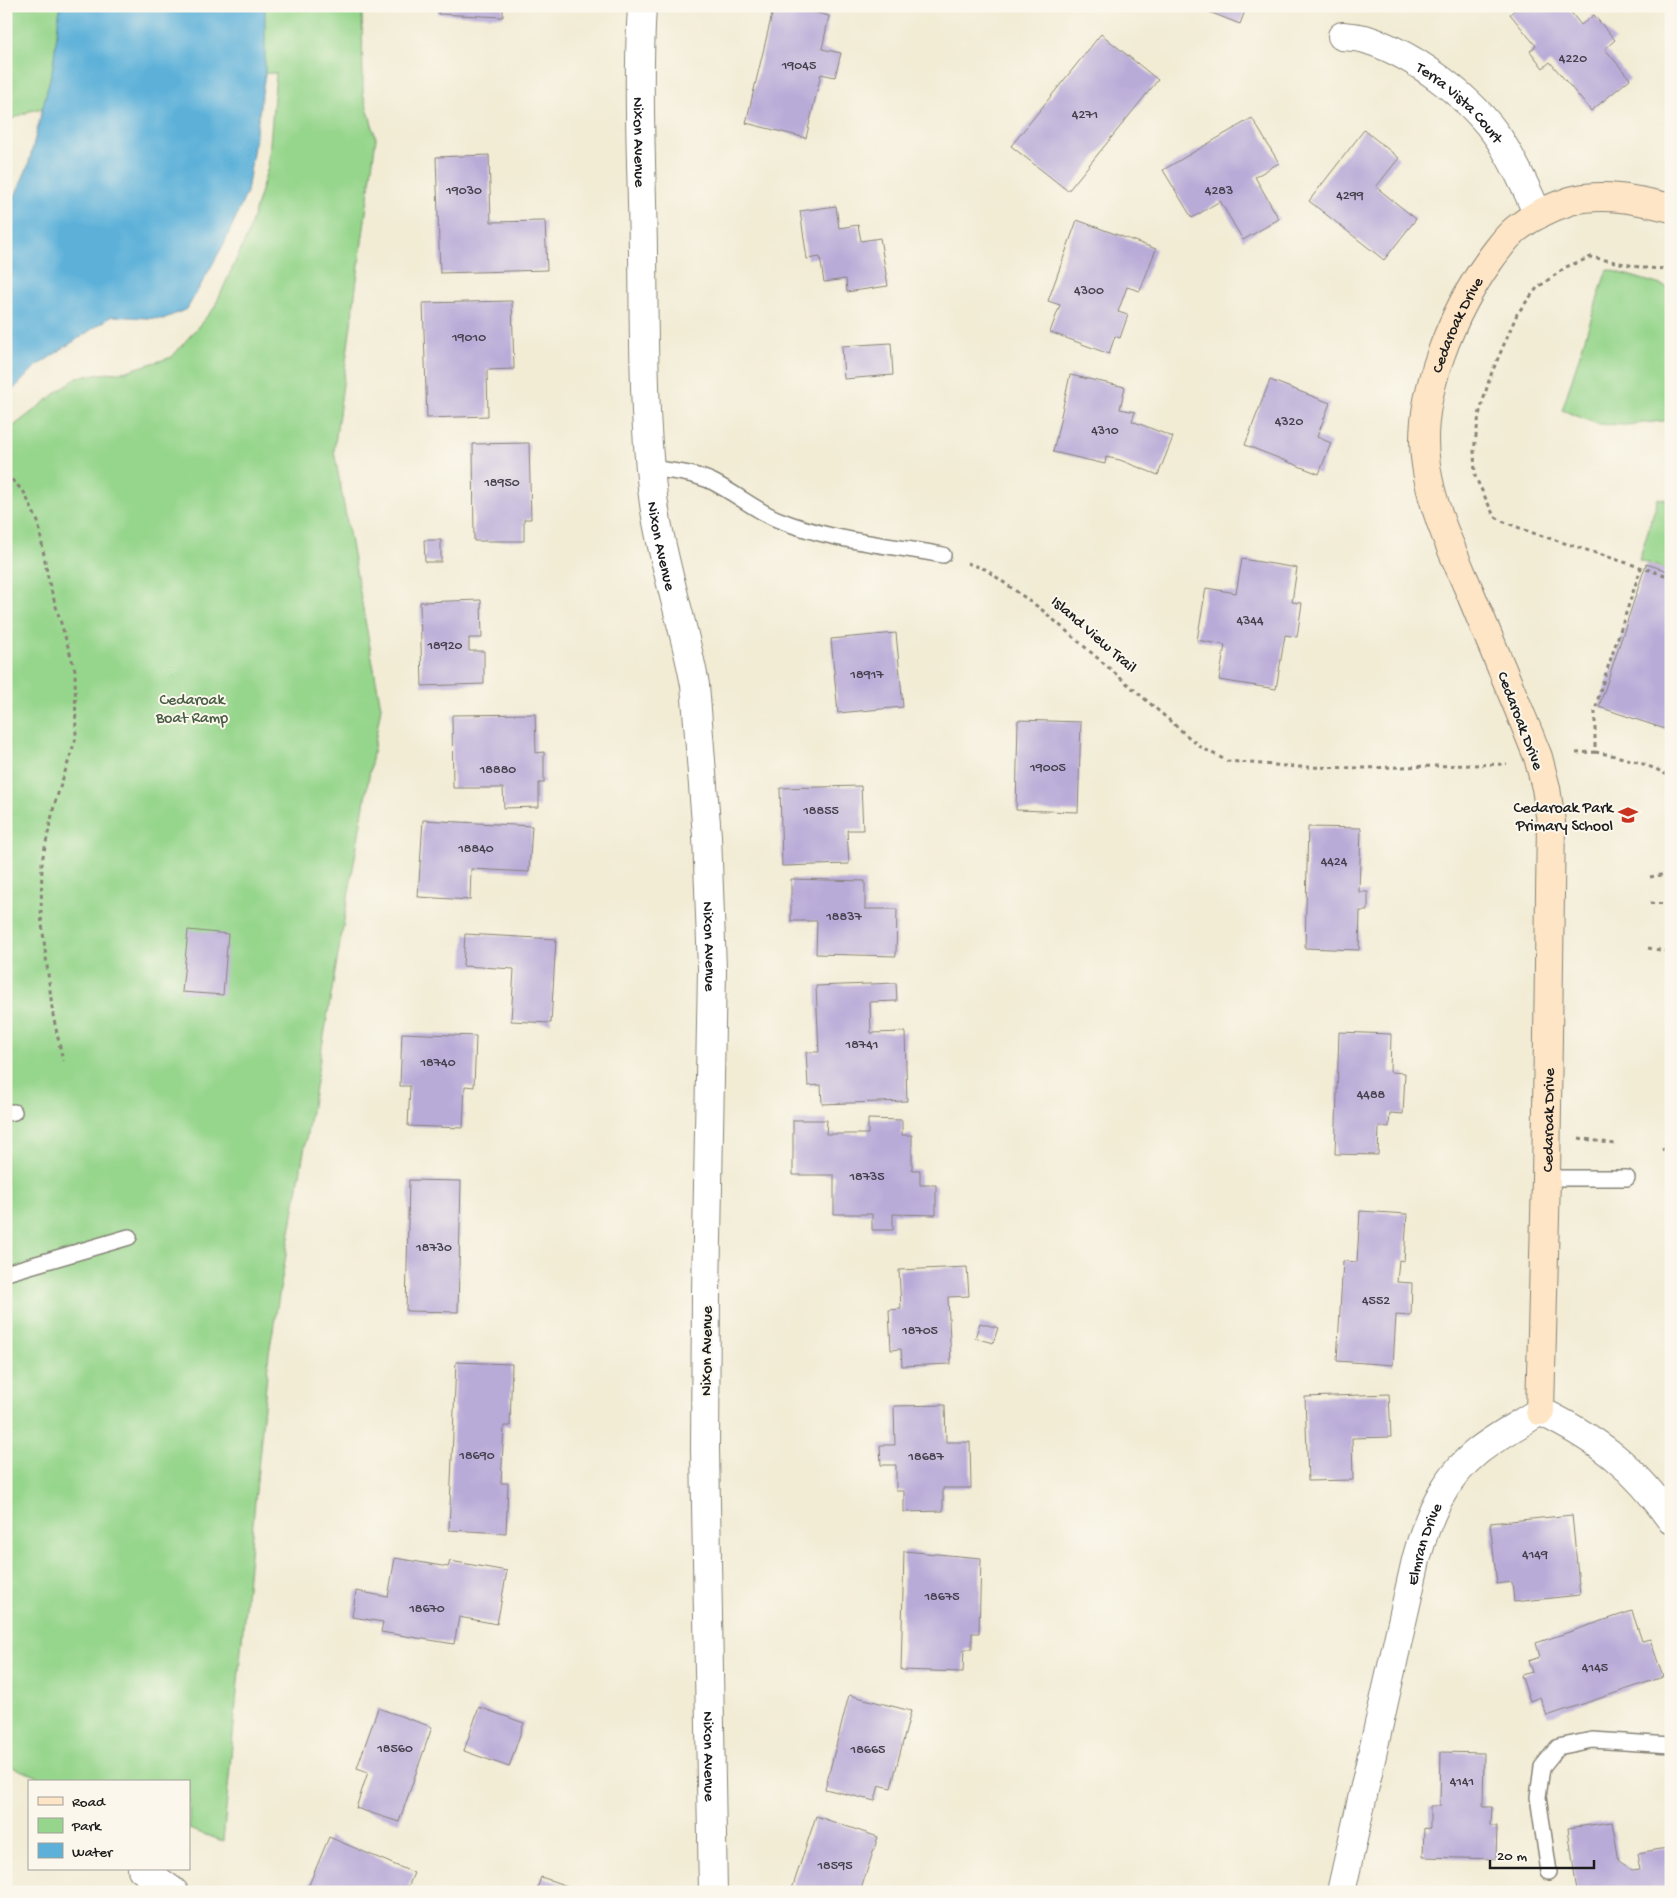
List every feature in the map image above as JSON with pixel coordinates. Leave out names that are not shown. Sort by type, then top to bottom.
[{"type":"street","name":"Nixon Avenue","points":[[642,6],[640,40],[640,153],[644,336],[650,468],[665,561],[690,656],[695,685],[711,900],[712,1042],[706,1293],[705,1449],[713,1892]]},
{"type":"street","name":"Terra Vista Court","points":[[1342,36],[1367,40],[1406,57],[1443,80],[1471,106],[1499,139],[1521,176],[1538,215]]},
{"type":"street","name":"Cedaroak Drive","points":[[1540,1412],[1552,858],[1551,822],[1546,788],[1538,757],[1448,541],[1434,501],[1426,465],[1423,434],[1427,409],[1441,354],[1466,298],[1480,274],[1516,229],[1538,215],[1570,202],[1599,198],[1621,197],[1671,208]]},
{"type":"street","points":[[1540,1412],[1570,1426],[1623,1462],[1652,1494],[1671,1520]]},
{"type":"street","name":"Elmran Drive","points":[[1341,1892],[1416,1560],[1432,1512],[1447,1485],[1477,1451],[1540,1412]]},
{"type":"street","points":[[143,1870],[174,1892]]},
{"type":"lane","points":[[650,468],[682,472],[711,481],[776,519],[811,532],[868,544],[943,555]]},
{"type":"lane","points":[[1546,1178],[1626,1178]]},
{"type":"lane","points":[[6,1273],[129,1237]]},
{"type":"lane","points":[[1549,1872],[1538,1797],[1542,1767],[1558,1747],[1592,1740],[1671,1744]]},
{"type":"path","points":[[1671,269],[1644,268],[1591,257],[1566,267],[1537,288],[1517,314],[1490,377],[1479,415],[1474,450],[1475,476],[1494,516],[1530,532],[1671,577]]},
{"type":"path","points":[[6,474],[24,492],[38,522],[49,583],[75,670],[76,738],[54,806],[42,861],[41,916],[53,1014],[63,1061]]},
{"type":"path","name":"Island View Trail","points":[[943,555],[985,569],[1033,603],[1199,746],[1226,761],[1298,767],[1363,768],[1510,764]]},
{"type":"path","points":[[1595,752],[1595,710],[1640,568]]},
{"type":"path","points":[[1576,752],[1595,752],[1639,762],[1652,766],[1671,777]]},
{"type":"path","points":[[1650,877],[1671,873]]},
{"type":"path","points":[[1650,903],[1671,904]]},
{"type":"path","points":[[1648,948],[1671,952]]},
{"type":"path","points":[[1577,1138],[1615,1144]]},
{"type":"path","points":[[1662,1150],[1671,1146]]},
{"type":"path","points":[[6,1212],[14,1211]]},
{"type":"green space","name":"Cedaroak Boat Ramp","points":[[6,6],[362,6],[363,93],[376,138],[334,451],[381,707],[269,1353],[223,1841],[190,1829],[190,1780],[47,1780],[6,1765],[6,432],[77,377],[127,371],[172,357],[214,308],[248,234],[268,167],[276,73],[237,75],[76,100],[30,111],[6,122]]},
{"type":"green space","points":[[1607,269],[1671,288],[1671,420],[1626,425],[1597,424],[1562,410]]},
{"type":"green space","points":[[1658,498],[1671,501],[1671,571],[1639,560]]},
{"type":"water","points":[[60,6],[265,6],[265,74],[247,192],[224,244],[187,309],[163,319],[112,316],[35,367],[6,397],[6,216],[28,166],[53,66]]},
{"type":"building","points":[[439,6],[503,6],[503,17],[438,14]]},
{"type":"building","points":[[774,6],[790,6],[829,16],[822,49],[841,53],[835,77],[821,74],[806,138],[746,123]]},
{"type":"building","points":[[1194,6],[1247,6],[1240,24]]},
{"type":"building","points":[[1519,6],[1566,6],[1581,25],[1594,15],[1615,40],[1605,49],[1630,79],[1591,111],[1550,62],[1543,68],[1530,51],[1536,46],[1510,14]]},
{"type":"building","points":[[1101,34],[1158,80],[1068,191],[1011,146]]},
{"type":"building","points":[[1252,118],[1279,163],[1255,177],[1279,219],[1243,240],[1220,201],[1192,218],[1163,170]]},
{"type":"building","points":[[1364,130],[1399,158],[1376,187],[1416,219],[1384,260],[1309,201]]},
{"type":"building","points":[[489,155],[491,222],[545,221],[547,270],[440,273],[436,157]]},
{"type":"building","points":[[836,206],[839,228],[858,225],[861,241],[880,238],[888,286],[847,292],[846,279],[824,282],[820,257],[807,259],[800,211]]},
{"type":"building","points":[[1077,220],[1156,249],[1140,291],[1127,287],[1118,312],[1128,315],[1120,338],[1115,336],[1109,354],[1050,332],[1060,305],[1048,301]]},
{"type":"building","points":[[512,301],[514,369],[487,370],[488,416],[427,418],[423,303]]},
{"type":"building","points":[[891,343],[893,375],[844,379],[842,346]]},
{"type":"building","points":[[1070,375],[1125,387],[1120,409],[1135,412],[1132,421],[1173,437],[1158,475],[1120,460],[1106,457],[1105,464],[1053,452]]},
{"type":"building","points":[[1270,380],[1330,403],[1317,437],[1331,443],[1319,474],[1245,445]]},
{"type":"building","points":[[529,443],[531,519],[524,519],[524,541],[474,541],[473,444]]},
{"type":"building","points":[[424,540],[441,540],[441,562],[425,562]]},
{"type":"building","points":[[1242,559],[1297,568],[1292,602],[1302,603],[1297,637],[1285,635],[1276,689],[1219,680],[1225,645],[1197,640],[1206,588],[1236,593]]},
{"type":"building","points":[[1646,564],[1671,572],[1671,731],[1599,707]]},
{"type":"building","points":[[481,600],[482,638],[469,638],[469,651],[484,651],[484,684],[422,686],[420,602]]},
{"type":"building","points":[[896,633],[903,707],[838,713],[831,639]]},
{"type":"building","points":[[535,714],[536,753],[544,752],[544,783],[539,783],[539,807],[504,808],[503,788],[453,788],[452,715]]},
{"type":"building","points":[[1018,720],[1081,722],[1078,812],[1016,810]]},
{"type":"building","points":[[861,786],[863,830],[847,830],[849,864],[782,866],[780,788]]},
{"type":"building","points":[[423,820],[532,826],[529,872],[471,869],[470,900],[418,897]]},
{"type":"building","points":[[1308,827],[1361,828],[1359,892],[1368,892],[1368,911],[1360,911],[1359,950],[1305,948]]},
{"type":"building","points":[[791,879],[865,881],[865,909],[897,909],[896,956],[816,954],[817,921],[791,921]]},
{"type":"building","points":[[188,930],[228,934],[223,995],[182,992]]},
{"type":"building","points":[[465,934],[556,939],[551,1023],[511,1021],[514,969],[463,966]]},
{"type":"building","points":[[896,983],[897,1001],[870,1002],[871,1033],[905,1032],[907,1101],[822,1104],[821,1085],[808,1086],[806,1052],[819,1052],[816,986]]},
{"type":"building","points":[[1339,1032],[1391,1034],[1390,1072],[1405,1073],[1403,1114],[1390,1113],[1389,1127],[1379,1126],[1378,1155],[1335,1154]]},
{"type":"building","points":[[402,1033],[476,1036],[474,1087],[465,1086],[463,1128],[408,1126],[410,1086],[400,1086]]},
{"type":"building","points":[[868,1119],[902,1120],[902,1135],[912,1135],[912,1170],[920,1170],[920,1185],[936,1185],[936,1215],[893,1214],[893,1230],[872,1230],[872,1214],[834,1214],[834,1175],[793,1175],[793,1120],[827,1120],[826,1134],[868,1134]]},
{"type":"building","points":[[409,1180],[461,1181],[458,1312],[406,1311]]},
{"type":"building","points":[[1360,1211],[1407,1214],[1404,1261],[1399,1260],[1397,1282],[1412,1283],[1411,1316],[1396,1315],[1393,1365],[1337,1361],[1343,1261],[1357,1262]]},
{"type":"building","points":[[967,1267],[969,1296],[948,1297],[951,1364],[902,1366],[901,1349],[891,1350],[889,1310],[901,1309],[899,1270]]},
{"type":"building","points":[[980,1323],[998,1328],[993,1343],[975,1338]]},
{"type":"building","points":[[456,1362],[512,1364],[510,1426],[504,1426],[501,1483],[508,1483],[506,1533],[449,1530]]},
{"type":"building","points":[[1389,1394],[1391,1437],[1352,1438],[1353,1480],[1308,1481],[1305,1397]]},
{"type":"building","points":[[945,1405],[946,1442],[970,1442],[971,1488],[943,1488],[943,1511],[904,1512],[904,1491],[896,1491],[896,1465],[881,1465],[880,1445],[895,1445],[894,1406]]},
{"type":"building","points":[[1572,1515],[1580,1595],[1514,1602],[1512,1582],[1497,1584],[1490,1523]]},
{"type":"building","points":[[904,1551],[981,1558],[979,1633],[972,1633],[972,1649],[964,1649],[963,1672],[901,1670]]},
{"type":"building","points":[[395,1558],[448,1567],[450,1561],[507,1571],[497,1624],[459,1617],[454,1644],[381,1632],[383,1622],[352,1617],[356,1591],[388,1597]]},
{"type":"building","points":[[1632,1611],[1642,1641],[1650,1639],[1663,1677],[1547,1716],[1540,1697],[1530,1701],[1521,1675],[1532,1672],[1528,1661],[1540,1657],[1536,1643]]},
{"type":"building","points":[[849,1695],[911,1711],[891,1788],[879,1785],[875,1801],[825,1789]]},
{"type":"building","points":[[479,1707],[524,1723],[509,1767],[464,1751]]},
{"type":"building","points":[[378,1708],[432,1727],[399,1822],[356,1808],[368,1772],[357,1768]]},
{"type":"building","points":[[1441,1752],[1484,1753],[1483,1807],[1492,1807],[1491,1826],[1497,1826],[1496,1859],[1423,1857],[1424,1828],[1430,1829],[1430,1806],[1440,1806]]},
{"type":"building","points":[[816,1816],[878,1837],[860,1892],[791,1892]]},
{"type":"building","points":[[1612,1822],[1619,1862],[1632,1871],[1640,1870],[1637,1853],[1667,1848],[1671,1870],[1671,1892],[1577,1892],[1568,1828]]},
{"type":"building","points":[[329,1837],[414,1873],[406,1892],[306,1892]]},
{"type":"building","points":[[541,1877],[576,1889],[575,1892],[536,1892]]},
{"type":"place","name":"Cedaroak Park Primary School","points":[[1628,815]]}]
